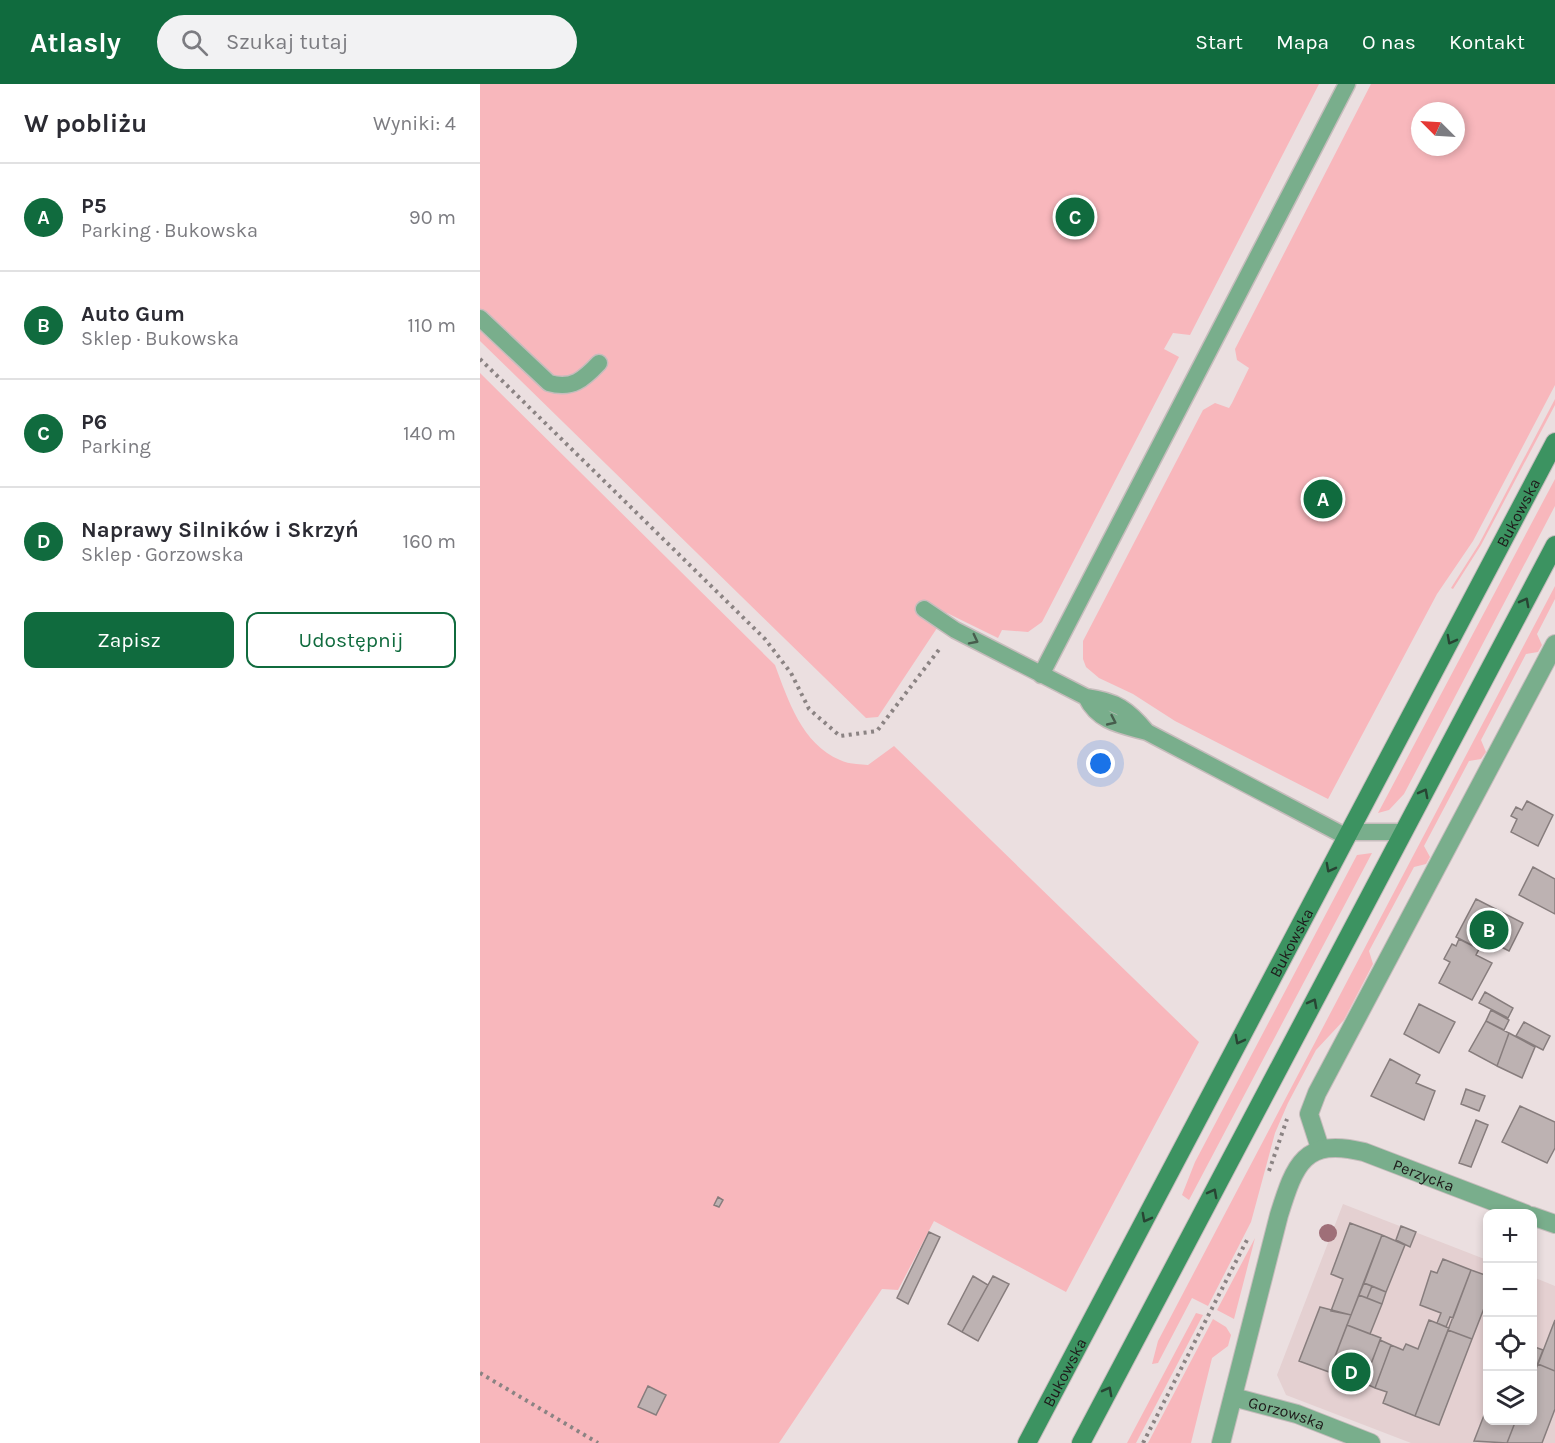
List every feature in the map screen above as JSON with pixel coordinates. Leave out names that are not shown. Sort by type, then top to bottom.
[{"type":"main road","name":"Bukowska","points":[[1027,1443],[1555,442]]},
{"type":"main road","points":[[1081,1443],[1555,545]]},
{"type":"street","points":[[1221,1443],[1289,1181],[1305,1157],[1320,1148],[1309,1114],[1348,1033],[1555,644]]},
{"type":"street","name":"Perzycka","points":[[1320,1148],[1347,1148],[1364,1152],[1513,1209]]},
{"type":"street","points":[[1537,1217],[1554,1223]]},
{"type":"street","name":"Gorzowska","points":[[1233,1396],[1296,1414],[1371,1443]]},
{"type":"lane","points":[[1041,675],[1347,84]]},
{"type":"lane","points":[[480,318],[549,383],[562,387],[575,384],[599,363]]},
{"type":"lane","points":[[924,609],[955,630],[1041,675],[1086,697],[1107,700],[1131,712],[1147,732],[1348,834],[1403,832]]},
{"type":"path","points":[[480,359],[765,639],[790,673],[810,709],[840,736],[878,731],[924,665],[955,630]]},
{"type":"path","points":[[1268,1174],[1277,1142],[1291,1110]]},
{"type":"path","points":[[1143,1443],[1253,1228]]},
{"type":"path","points":[[480,1373],[598,1443]]},
{"type":"shaded area","points":[[480,84],[1319,84],[1190,335],[1173,333],[1164,349],[1179,357],[1042,622],[1028,632],[1002,630],[998,638],[947,613],[878,717],[866,718],[480,341]]},
{"type":"shaded area","points":[[1371,84],[1555,84],[1555,385],[1473,541],[1437,594],[1328,799],[1175,721],[1133,694],[1099,678],[1086,667],[1083,659],[1083,641],[1203,410],[1215,403],[1229,408],[1232,403],[1249,368],[1237,360],[1235,349]]},
{"type":"shaded area","points":[[480,373],[775,665],[798,720],[816,743],[827,753],[843,761],[868,765],[894,746],[1199,1042],[1066,1292],[934,1221],[898,1290],[882,1289],[779,1443],[480,1443]]},
{"type":"shaded area","points":[[1555,399],[1555,405],[1481,545],[1453,589],[1451,588],[1479,544]]},
{"type":"shaded area","points":[[1555,479],[1555,506],[1404,794],[1389,810],[1378,813]]},
{"type":"shaded area","points":[[1555,586],[1555,599],[1537,634],[1542,645],[1538,652],[1526,654],[1481,740],[1486,752],[1481,759],[1469,761],[1424,846],[1430,857],[1426,864],[1414,867],[1369,951],[1373,964],[1344,1020],[1316,1050],[1288,1103],[1275,1133],[1251,1222],[1208,1306],[1192,1298],[1158,1363],[1152,1364],[1158,1341]]},
{"type":"shaded area","points":[[1372,853],[1189,1200],[1182,1195],[1195,1162],[1357,855]]},
{"type":"shaded area","points":[[1343,1204],[1483,1258],[1483,1425],[1537,1425],[1537,1279],[1555,1286],[1555,1443],[1411,1443],[1286,1395],[1277,1375]]},
{"type":"shaded area","points":[[1255,1238],[1234,1319],[1217,1310]]},
{"type":"shaded area","points":[[1196,1313],[1203,1315],[1136,1443],[1127,1443]]},
{"type":"shaded area","points":[[1213,1319],[1226,1327],[1231,1335],[1228,1346],[1212,1358],[1191,1443],[1148,1443]]},
{"type":"building","points":[[1527,801],[1553,815],[1538,846],[1511,832],[1517,819],[1511,816],[1516,807],[1522,810]]},
{"type":"building","points":[[1533,867],[1555,879],[1555,914],[1519,895]]},
{"type":"building","points":[[1476,899],[1523,923],[1509,951],[1484,938],[1479,949],[1456,937]]},
{"type":"building","points":[[1459,939],[1479,949],[1476,955],[1492,963],[1472,1000],[1439,983],[1450,962],[1444,959],[1452,944],[1456,946]]},
{"type":"building","points":[[1485,992],[1513,1008],[1508,1018],[1479,1003]]},
{"type":"building","points":[[1419,1004],[1455,1022],[1439,1053],[1404,1034]]},
{"type":"building","points":[[1491,1010],[1509,1020],[1504,1030],[1486,1021]]},
{"type":"building","points":[[1486,1021],[1509,1033],[1497,1066],[1469,1051]]},
{"type":"building","points":[[1524,1022],[1550,1036],[1543,1050],[1516,1036]]},
{"type":"building","points":[[1509,1033],[1535,1047],[1522,1078],[1497,1066]]},
{"type":"building","points":[[1390,1059],[1420,1075],[1416,1083],[1435,1091],[1424,1120],[1371,1096]]},
{"type":"building","points":[[1466,1089],[1485,1096],[1479,1111],[1461,1104]]},
{"type":"building","points":[[1520,1106],[1555,1122],[1555,1148],[1547,1163],[1502,1142]]},
{"type":"building","points":[[1476,1120],[1488,1125],[1471,1167],[1459,1163]]},
{"type":"building","points":[[718,1197],[723,1200],[719,1207],[714,1205]]},
{"type":"building","points":[[1350,1223],[1382,1235],[1351,1315],[1331,1311],[1343,1279],[1331,1274]]},
{"type":"building","points":[[1401,1226],[1416,1232],[1410,1247],[1396,1240]]},
{"type":"building","points":[[929,1232],[940,1237],[908,1304],[897,1298]]},
{"type":"building","points":[[1382,1235],[1405,1245],[1386,1292],[1364,1283]]},
{"type":"building","points":[[1443,1259],[1471,1270],[1453,1318],[1450,1317],[1446,1327],[1437,1323],[1441,1313],[1420,1305],[1431,1271],[1437,1273]]},
{"type":"building","points":[[1471,1270],[1483,1274],[1483,1311],[1472,1339],[1448,1330]]},
{"type":"building","points":[[973,1276],[988,1285],[962,1332],[948,1324]]},
{"type":"building","points":[[993,1276],[1009,1284],[978,1341],[962,1332]]},
{"type":"building","points":[[1364,1283],[1372,1286],[1367,1298],[1359,1295]]},
{"type":"building","points":[[1372,1286],[1386,1292],[1382,1304],[1367,1298]]},
{"type":"building","points":[[1359,1295],[1382,1304],[1370,1334],[1347,1325]]},
{"type":"building","points":[[1320,1307],[1351,1315],[1329,1372],[1299,1361]]},
{"type":"building","points":[[1429,1320],[1449,1328],[1415,1416],[1383,1403],[1387,1392],[1375,1388],[1391,1345],[1403,1350],[1406,1344],[1418,1349]]},
{"type":"building","points":[[1555,1320],[1555,1371],[1538,1364]]},
{"type":"building","points":[[1347,1325],[1381,1338],[1363,1384],[1329,1372]]},
{"type":"building","points":[[1448,1330],[1472,1339],[1439,1425],[1415,1416]]},
{"type":"building","points":[[1380,1340],[1391,1345],[1375,1388],[1364,1383]]},
{"type":"building","points":[[1537,1348],[1543,1350],[1537,1365]]},
{"type":"building","points":[[1538,1364],[1555,1371],[1555,1409],[1542,1443],[1507,1443],[1514,1425],[1537,1425]]},
{"type":"building","points":[[648,1386],[666,1395],[656,1415],[638,1407]]},
{"type":"building","points":[[1483,1418],[1483,1425],[1514,1425],[1507,1443],[1474,1441]]},
{"type":"place","name":"P6","points":[[1075,217]]},
{"type":"place","name":"P5","points":[[1323,499]]},
{"type":"place","name":"Auto Gum","points":[[1489,930]]},
{"type":"place","name":"Naprawy Silników i Skrzyń","points":[[1351,1372]]}]
